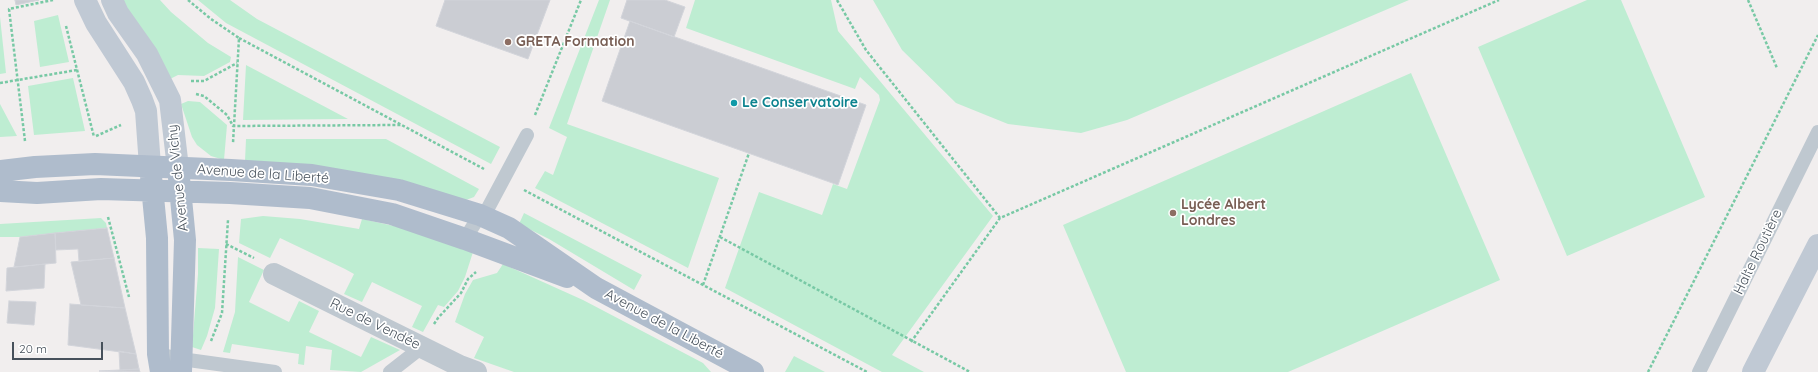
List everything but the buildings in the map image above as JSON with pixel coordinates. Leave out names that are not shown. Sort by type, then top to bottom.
[{"type":"main road","name":"Avenue de Vichy","points":[[86,0],[96,23],[134,82],[146,112],[157,238],[160,363]]},
{"type":"main road","name":"Avenue de Vichy","points":[[112,0],[118,13],[148,54],[170,100],[181,191],[185,240],[181,366]]},
{"type":"main road","name":"Avenue de la Liberté","points":[[0,172],[36,167],[95,164],[150,166],[312,175],[399,190],[480,215],[509,228],[596,288],[751,372]]},
{"type":"main road","name":"Avenue de la Liberté","points":[[0,191],[36,193],[101,189],[152,190],[310,198],[392,214],[465,239],[596,288]]},
{"type":"main road","points":[[1753,372],[1818,245]]},
{"type":"street","name":"Rue de Vendée","points":[[274,274],[460,366],[476,372]]},
{"type":"lane","name":"Halte Routière","points":[[1699,372],[1818,132]]},
{"type":"lane","points":[[465,239],[480,215],[486,210],[527,135]]},
{"type":"lane","points":[[390,372],[422,347]]},
{"type":"lane","points":[[160,363],[181,366],[204,361],[275,372]]},
{"type":"path","points":[[25,142],[9,9],[53,0]]},
{"type":"path","points":[[188,0],[211,19],[239,38],[867,372]]},
{"type":"path","points":[[527,135],[581,0]]},
{"type":"path","points":[[837,0],[866,50],[1000,218]]},
{"type":"path","points":[[911,342],[1000,218],[1499,0]]},
{"type":"path","points":[[1748,0],[1777,68]]},
{"type":"path","points":[[64,21],[94,137],[95,164]]},
{"type":"path","points":[[1648,372],[1818,35]]},
{"type":"path","points":[[232,170],[233,126],[239,38]]},
{"type":"path","points":[[0,83],[77,70]]},
{"type":"path","points":[[170,100],[192,93],[204,96],[227,115],[233,126]]},
{"type":"path","points":[[94,137],[132,121],[146,112]]},
{"type":"path","points":[[233,126],[402,125]]},
{"type":"path","points":[[703,285],[749,153]]},
{"type":"path","points":[[101,189],[131,303]]},
{"type":"path","points":[[204,361],[222,313],[230,193]]},
{"type":"path","points":[[720,237],[911,342],[970,372]]},
{"type":"path","points":[[422,347],[438,318],[461,293],[468,279]]},
{"type":"green space","points":[[120,0],[160,0],[171,12],[208,43],[231,57],[230,62],[204,76],[178,75],[170,79]]},
{"type":"green space","points":[[198,0],[230,0],[257,19],[500,147],[491,164],[226,23]]},
{"type":"green space","points":[[599,0],[610,0],[567,124],[719,178],[688,268],[535,188],[545,171],[553,175],[567,137],[549,128]]},
{"type":"green space","points":[[695,0],[831,0],[838,31],[993,216],[892,355],[924,372],[882,372],[725,288],[759,192],[822,215],[833,184],[847,189],[880,100],[879,95],[860,77],[855,89],[686,28]]},
{"type":"green space","points":[[873,0],[1409,0],[1127,120],[1081,133],[1008,124],[956,103],[902,50]]},
{"type":"green space","points":[[1587,0],[1621,0],[1705,197],[1567,256],[1478,47]]},
{"type":"green space","points":[[58,15],[69,62],[40,67],[34,21]]},
{"type":"green space","points":[[0,17],[6,73],[0,74]]},
{"type":"green space","points":[[246,65],[348,119],[243,120]]},
{"type":"green space","points":[[1411,73],[1500,280],[1288,372],[1126,372],[1063,225]]},
{"type":"green space","points":[[73,78],[85,131],[34,135],[28,86]]},
{"type":"green space","points":[[188,101],[200,102],[227,125],[224,160],[211,156],[197,145],[192,137],[181,104]]},
{"type":"green space","points":[[0,104],[17,136],[0,137]]},
{"type":"green space","points":[[246,139],[386,139],[479,189],[474,197],[466,200],[245,161]]},
{"type":"green space","points":[[524,213],[642,275],[634,290],[549,239],[519,224]]},
{"type":"green space","points":[[263,216],[300,219],[359,229],[362,219],[408,229],[473,252],[465,277],[458,291],[444,307],[438,305],[423,332],[412,327],[422,306],[372,282],[362,302],[344,294],[354,274],[280,238],[270,258],[239,243],[241,219]]},
{"type":"green space","points":[[101,218],[106,223],[107,228],[20,237],[0,237],[0,224]]},
{"type":"green space","points":[[198,248],[219,249],[215,308],[207,336],[201,350],[192,347],[198,274]]},
{"type":"green space","points":[[238,257],[264,270],[249,302],[289,322],[299,301],[319,311],[309,332],[361,357],[371,337],[400,350],[361,372],[330,370],[332,350],[306,346],[304,365],[298,364],[299,354],[232,344],[230,353],[223,352],[235,312]]},
{"type":"green space","points":[[503,264],[583,300],[703,363],[711,372],[514,372],[474,358],[484,337],[455,322],[465,294],[473,280],[497,273]]},
{"type":"green space","points":[[794,356],[825,372],[785,372]]},
{"type":"place","name":"GRETA Formation","points":[[508,42]]},
{"type":"place","name":"Le Conservatoire","points":[[734,103]]},
{"type":"place","name":"Lycée Albert Londres","points":[[1173,213]]}]
